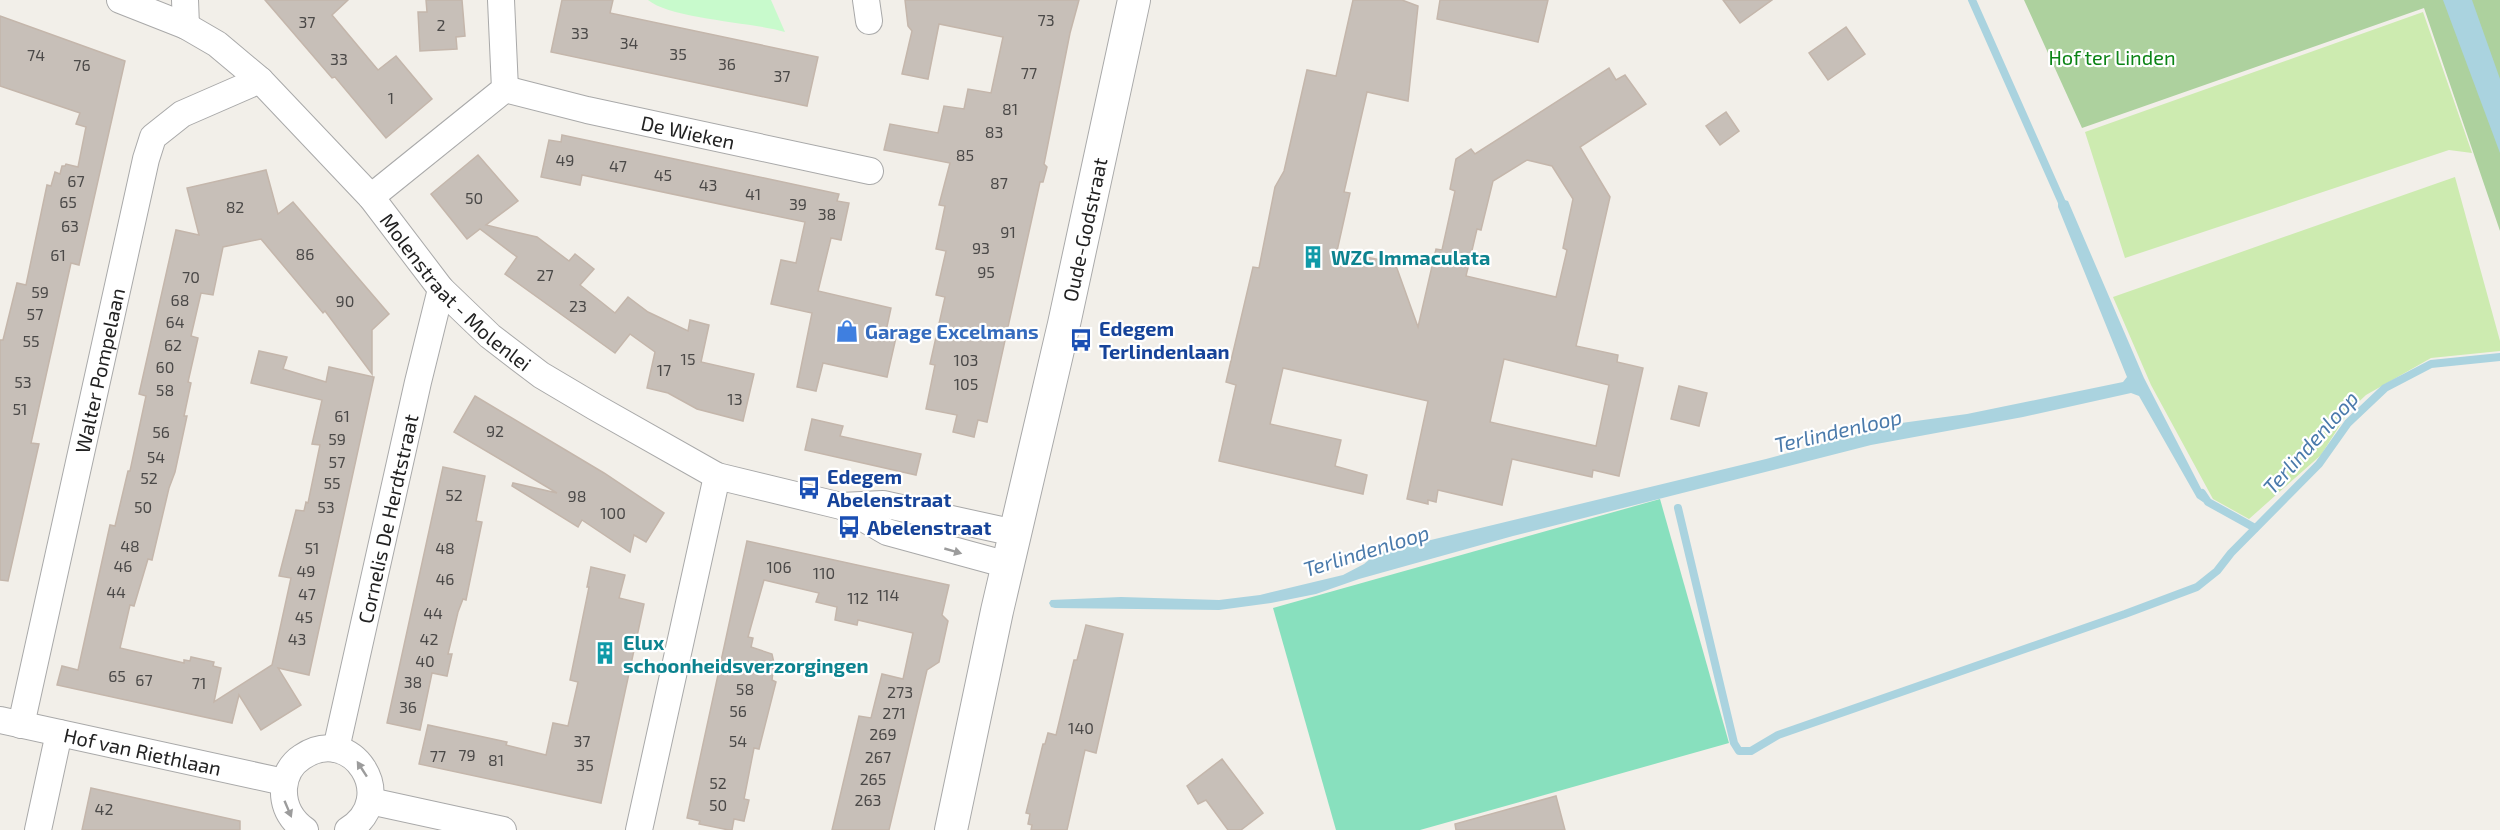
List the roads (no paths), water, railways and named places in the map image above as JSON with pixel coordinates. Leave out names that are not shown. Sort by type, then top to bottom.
[{"type":"street","points":[[185,0],[186,26]]},
{"type":"street","points":[[371,196],[505,89],[501,0]]},
{"type":"street","name":"Molenstraat - Molenlei","points":[[125,1],[186,26],[217,44],[260,80],[371,196],[441,289],[490,336],[541,375],[717,476],[841,506]]},
{"type":"street","name":"Oude-Godstraat","points":[[951,830],[1015,532],[1136,2]]},
{"type":"street","name":"Walter Pompelaan","points":[[11,723],[153,137],[182,114],[260,80]]},
{"type":"street","name":"De Wieken","points":[[505,89],[587,110],[870,171]]},
{"type":"street","name":"Cornelis De Herdtstraat","points":[[336,749],[441,289]]},
{"type":"street","points":[[639,830],[717,476]]},
{"type":"street","points":[[841,506],[883,504],[1015,532]]},
{"type":"street","points":[[841,506],[887,532],[1008,565]]},
{"type":"street","name":"Hof van Riethlaan","points":[[11,723],[284,782]]},
{"type":"street","points":[[38,830],[59,732]]},
{"type":"street","points":[[306,830],[294,821],[286,809],[283,796],[284,782],[294,764],[310,752],[323,748],[336,749],[352,756],[364,768],[370,784],[370,801],[364,817],[348,830]]},
{"type":"street","points":[[370,801],[503,830]]},
{"type":"water","points":[[2443,0],[2472,0],[2500,79],[2500,153]]},
{"type":"water","points":[[2061,199],[2068,201],[2144,378],[2208,502],[2197,498],[2139,396],[2131,393],[2023,417],[1871,445],[1513,536],[1359,579],[1316,594],[1271,603],[1219,610],[1055,608],[1049,603],[1051,600],[1121,597],[1219,600],[1260,595],[1343,575],[1364,564],[1377,553],[1766,459],[1894,424],[1967,414],[2123,382],[2127,377],[2058,207]]},
{"type":"waterway","points":[[1972,0],[2064,207]]},
{"type":"waterway","points":[[1678,508],[1734,743],[1739,751],[1751,751],[1778,735],[2197,587],[2217,571],[2231,553],[2319,464],[2348,423],[2385,388],[2431,364],[2500,357]]},
{"type":"waterway","name":"Terlindenloop","points":[[2202,493],[2208,502],[2255,528]]},
{"type":"place","name":"WZC Immaculata","points":[[1313,257]]},
{"type":"place","name":"Garage Excelmans","points":[[847,331]]},
{"type":"place","name":"Edegem Terlindenlaan","points":[[1081,340]]},
{"type":"place","name":"Edegem Abelenstraat","points":[[809,488]]},
{"type":"place","name":"Abelenstraat","points":[[849,527]]},
{"type":"place","name":"Elux schoonheidsverzorgingen","points":[[605,653]]},
{"type":"park label","name":"Hof ter Linden","points":[[2112,57]]}]
